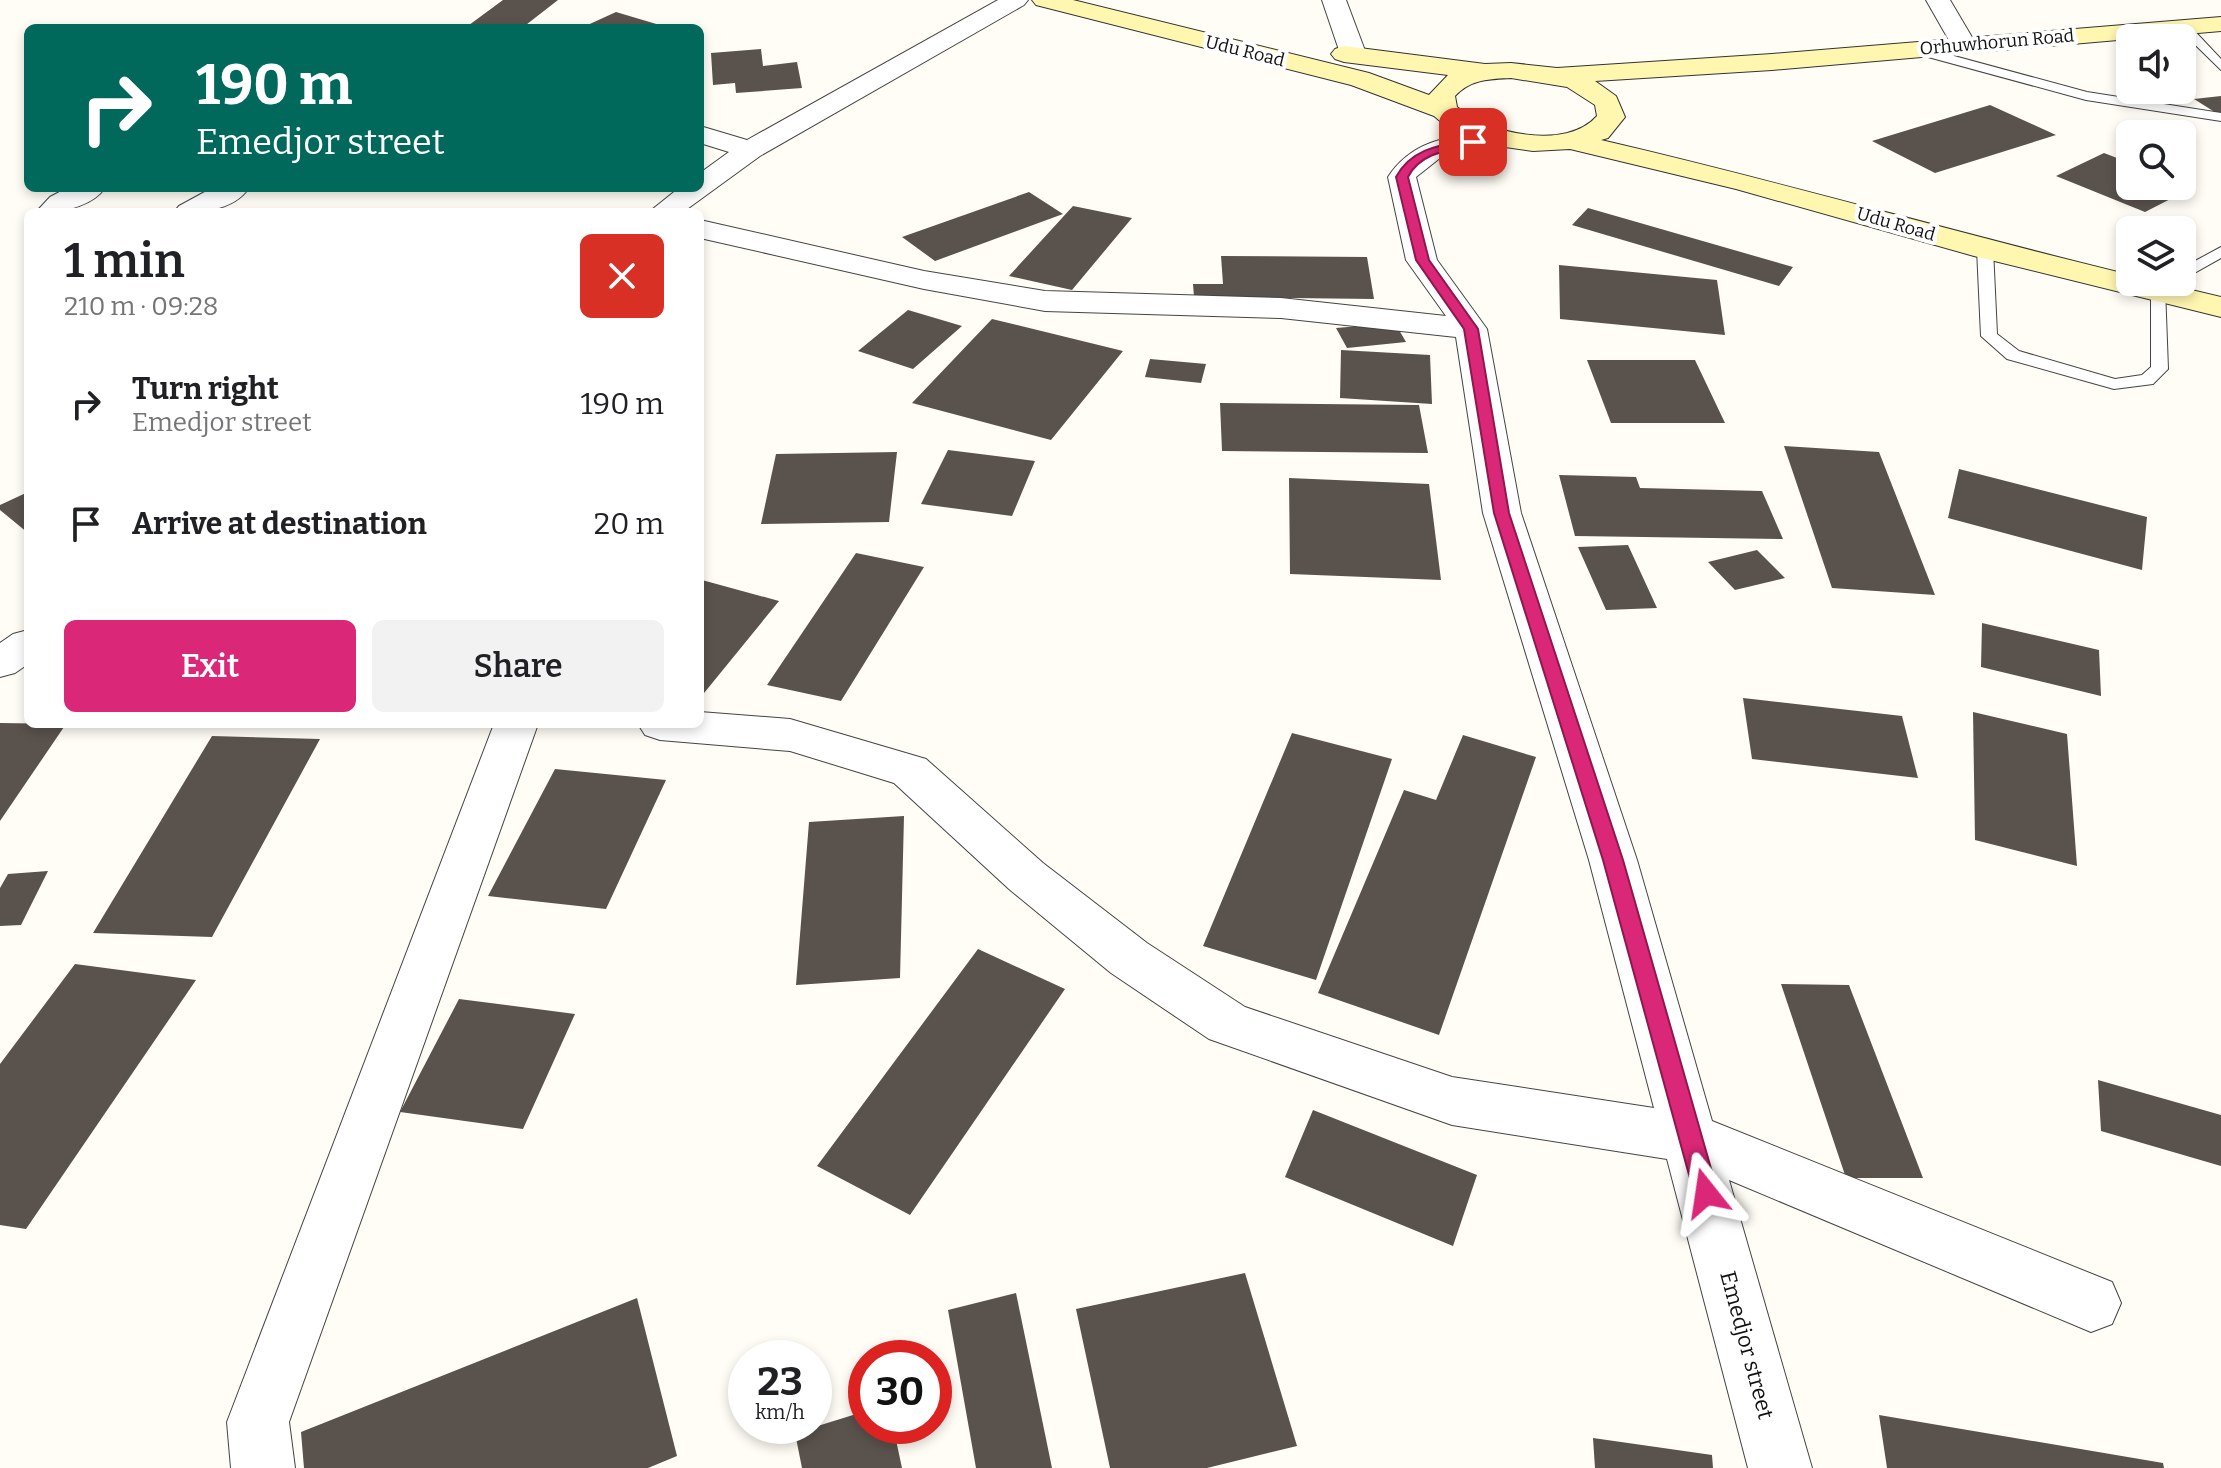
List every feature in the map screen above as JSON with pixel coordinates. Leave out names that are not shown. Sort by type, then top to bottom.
[{"type":"main road","name":"Udu Road","points":[[1044,0],[1360,79],[1444,110],[1462,125],[1494,138],[1533,143],[1570,141],[1744,182],[1985,249],[2116,271]]},
{"type":"main road","name":"Udu Road","points":[[1109,0],[1300,47],[1484,72]]},
{"type":"main road","name":"Orhuwhorun Road","points":[[2196,26],[2221,24]]},
{"type":"main road","name":"Orhuwhorun Road","points":[[1556,75],[1772,62],[2116,32]]},
{"type":"main road","name":"Orhuwhorun Road","points":[[1626,119],[1772,62]]},
{"type":"main road","points":[[1444,110],[1442,94],[1457,80],[1484,72],[1519,70],[1556,75]]},
{"type":"main road","name":"Udu Road","points":[[1556,75],[1587,86],[1626,119],[1725,158],[2116,258]]},
{"type":"main road","points":[[1570,141],[1626,119]]},
{"type":"main road","name":"Udu Road","points":[[2196,283],[2221,285]]},
{"type":"main road","name":"Udu Road","points":[[2196,293],[2221,307]]},
{"type":"street","points":[[704,183],[750,150],[1016,0]]},
{"type":"street","points":[[1334,0],[1354,56]]},
{"type":"street","points":[[1938,0],[1963,44]]},
{"type":"street","points":[[704,135],[750,150]]},
{"type":"street","name":"Emedjor street","points":[[1494,138],[1430,151],[1407,167],[1402,177],[1422,260],[1471,329],[1502,513],[1613,860],[1780,1468]]},
{"type":"street","points":[[55,208],[82,192]]},
{"type":"street","points":[[196,208],[226,192]]},
{"type":"street","points":[[670,208],[692,192]]},
{"type":"street","points":[[704,230],[924,280],[1045,301],[1281,308],[1471,329]]},
{"type":"street","points":[[263,1468],[258,1422],[515,728]]},
{"type":"street","points":[[704,728],[790,735],[910,771],[1037,885],[1129,958],[1227,1023],[1452,1101],[1691,1138],[2091,1303]]},
{"type":"lane","points":[[2196,40],[2221,66]]},
{"type":"lane","points":[[1910,48],[2086,96],[2221,117]]},
{"type":"lane","points":[[1985,249],[1989,336],[2013,355],[2114,384],[2147,380],[2160,369],[2172,296]]},
{"type":"lane","points":[[2196,267],[2221,252]]},
{"type":"building","points":[[503,0],[558,0],[527,24],[470,24]]},
{"type":"building","points":[[616,12],[656,24],[590,24]]},
{"type":"building","points":[[761,49],[763,66],[797,62],[802,88],[736,93],[735,83],[713,85],[711,53]]},
{"type":"building","points":[[2221,96],[2221,116],[2196,100]]},
{"type":"building","points":[[1990,105],[2056,135],[1935,173],[1872,141]]},
{"type":"building","points":[[2104,153],[2116,158],[2116,200],[2168,200],[2145,212],[2056,176]]},
{"type":"building","points":[[1029,192],[1063,214],[935,261],[902,237]]},
{"type":"building","points":[[1073,206],[1132,218],[1072,290],[1009,276]]},
{"type":"building","points":[[1588,208],[1793,267],[1779,286],[1572,225]]},
{"type":"building","points":[[1221,256],[1367,257],[1374,299],[1194,297],[1193,284],[1223,284]]},
{"type":"building","points":[[1559,265],[1717,280],[1725,335],[1560,319]]},
{"type":"building","points":[[908,310],[962,326],[913,369],[858,351]]},
{"type":"building","points":[[992,319],[1123,351],[1051,440],[912,403]]},
{"type":"building","points":[[1395,323],[1406,342],[1347,348],[1336,328]]},
{"type":"building","points":[[1341,350],[1430,355],[1432,404],[1340,398]]},
{"type":"building","points":[[1150,359],[1206,364],[1201,383],[1145,377]]},
{"type":"building","points":[[1587,360],[1695,360],[1725,423],[1611,423]]},
{"type":"building","points":[[1220,403],[1419,405],[1428,453],[1222,451]]},
{"type":"building","points":[[1784,446],[1879,452],[1935,595],[1832,588]]},
{"type":"building","points":[[948,450],[1035,461],[1012,516],[921,504]]},
{"type":"building","points":[[897,452],[889,522],[761,524],[776,454]]},
{"type":"building","points":[[1959,469],[2147,517],[2142,570],[1948,518]]},
{"type":"building","points":[[1559,475],[1636,477],[1640,488],[1762,491],[1783,539],[1575,536]]},
{"type":"building","points":[[1289,478],[1429,484],[1441,580],[1290,574]]},
{"type":"building","points":[[24,494],[24,530],[0,510],[0,505]]},
{"type":"building","points":[[1628,545],[1657,608],[1606,610],[1578,547]]},
{"type":"building","points":[[1757,550],[1785,578],[1735,590],[1708,562]]},
{"type":"building","points":[[856,553],[924,567],[841,701],[767,685]]},
{"type":"building","points":[[704,581],[779,601],[704,693]]},
{"type":"building","points":[[1982,623],[2099,650],[2101,696],[1981,667]]},
{"type":"building","points":[[1743,698],[1902,716],[1918,778],[1752,759]]},
{"type":"building","points":[[1973,712],[2067,734],[2077,866],[1975,840]]},
{"type":"building","points":[[0,723],[24,723],[24,728],[63,728],[0,821]]},
{"type":"building","points":[[1292,733],[1392,759],[1316,980],[1203,946]]},
{"type":"building","points":[[1463,735],[1536,757],[1439,1035],[1318,993],[1404,790],[1436,800]]},
{"type":"building","points":[[212,736],[320,739],[212,937],[93,933]]},
{"type":"building","points":[[555,769],[666,780],[606,909],[488,896]]},
{"type":"building","points":[[904,816],[900,978],[796,985],[809,822]]},
{"type":"building","points":[[48,871],[21,925],[0,926],[0,888],[8,874]]},
{"type":"building","points":[[978,949],[1065,989],[910,1215],[817,1166]]},
{"type":"building","points":[[75,964],[196,980],[26,1229],[0,1225],[0,1064]]},
{"type":"building","points":[[1781,984],[1849,985],[1923,1178],[1846,1178]]},
{"type":"building","points":[[459,999],[575,1014],[523,1129],[400,1112]]},
{"type":"building","points":[[2098,1080],[2221,1115],[2221,1166],[2101,1131]]},
{"type":"building","points":[[1313,1110],[1477,1175],[1453,1246],[1285,1177]]},
{"type":"building","points":[[1245,1273],[1297,1446],[1207,1468],[1110,1468],[1076,1309]]},
{"type":"building","points":[[1016,1293],[1052,1468],[976,1468],[948,1310]]},
{"type":"building","points":[[637,1298],[677,1456],[648,1468],[304,1468],[301,1432]]},
{"type":"building","points":[[1879,1415],[2163,1463],[2164,1468],[1887,1468]]},
{"type":"building","points":[[848,1417],[848,1444],[897,1444],[902,1468],[802,1468],[797,1444],[832,1444],[832,1422]]},
{"type":"building","points":[[1593,1438],[1712,1455],[1713,1468],[1595,1468]]},
{"type":"route","points":[[1473,142],[1430,151],[1407,167],[1402,177],[1422,260],[1471,329],[1502,513],[1613,860],[1706,1193]]}]
